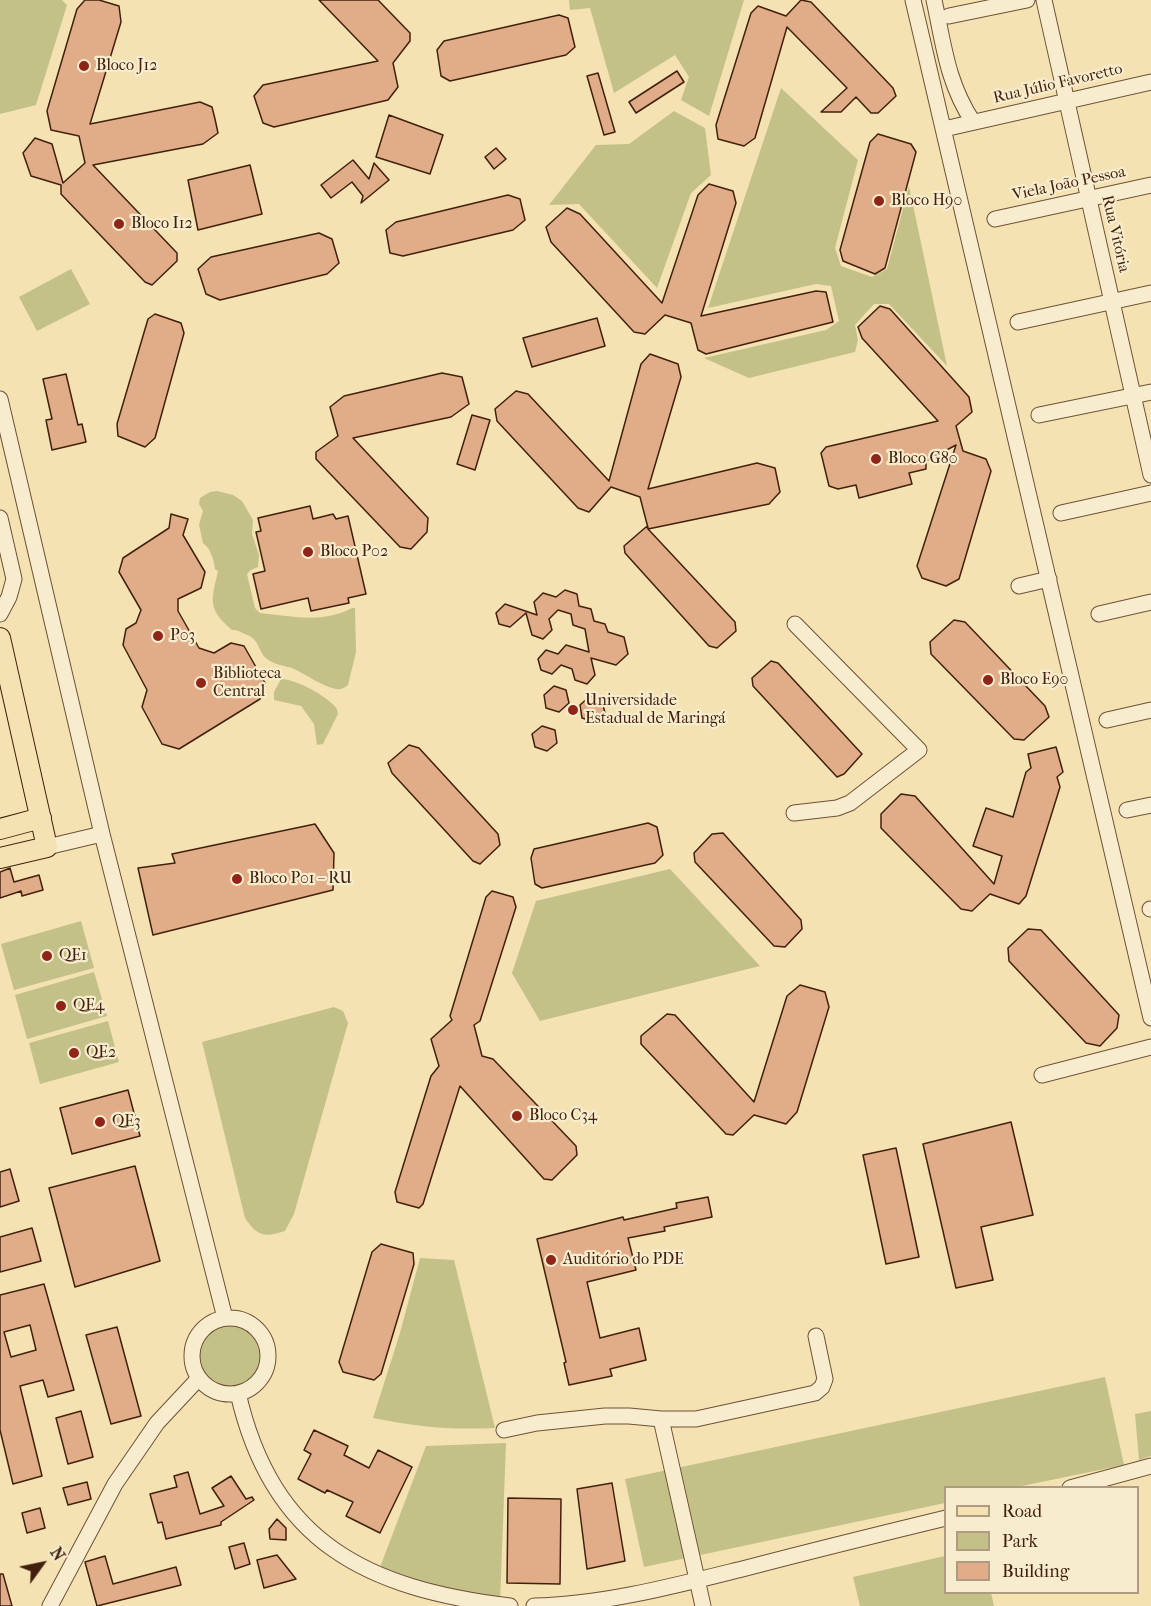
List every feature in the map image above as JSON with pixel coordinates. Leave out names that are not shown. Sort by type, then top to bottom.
[{"type":"main road","points":[[0,638],[47,847],[0,858]]},
{"type":"main road","points":[[0,829],[41,818]]},
{"type":"street","points":[[913,0],[1151,1018]]},
{"type":"street","points":[[934,0],[950,76],[959,100],[973,122]]},
{"type":"street","points":[[950,16],[1028,0]]},
{"type":"street","name":"Rua Vitória","points":[[1044,0],[1151,475]]},
{"type":"street","name":"Rua Júlio Favoretto","points":[[944,129],[1151,82]]},
{"type":"street","name":"Viela João Pessoa","points":[[995,219],[1151,185]]},
{"type":"street","points":[[1018,322],[1151,293]]},
{"type":"street","points":[[1039,415],[1151,392]]},
{"type":"street","points":[[0,399],[102,834],[225,1318]]},
{"type":"street","points":[[1061,513],[1151,493]]},
{"type":"street","points":[[0,518],[14,579],[9,597],[0,614]]},
{"type":"street","points":[[1019,586],[1049,579]]},
{"type":"street","points":[[1099,614],[1151,602]]},
{"type":"street","points":[[794,813],[837,808],[850,803],[919,750],[795,624]]},
{"type":"street","points":[[1107,720],[1151,710]]},
{"type":"street","points":[[1127,810],[1151,805]]},
{"type":"street","points":[[47,847],[102,834]]},
{"type":"street","points":[[1042,1075],[1151,1047]]},
{"type":"street","points":[[225,1318],[246,1321],[255,1327],[262,1335],[268,1351],[265,1371],[258,1382],[238,1393],[216,1391],[199,1378],[192,1357],[198,1335],[214,1321],[225,1318]]},
{"type":"street","points":[[504,1430],[537,1423],[605,1416],[696,1419],[815,1393],[822,1387],[825,1379],[816,1336]]},
{"type":"street","points":[[50,1606],[115,1484],[157,1423],[199,1378]]},
{"type":"street","points":[[238,1393],[244,1421],[255,1453],[276,1490],[301,1522],[335,1552],[389,1580],[418,1590],[448,1598],[510,1606]]},
{"type":"street","points":[[661,1419],[703,1606]]},
{"type":"street","points":[[1077,1486],[1151,1466]]},
{"type":"street","points":[[534,1606],[558,1606],[595,1601],[697,1581],[944,1518]]},
{"type":"green space","points":[[0,0],[62,0],[67,5],[36,105],[0,114]]},
{"type":"green space","points":[[569,0],[744,0],[709,116],[681,100],[689,77],[675,55],[614,93],[590,8],[570,10]]},
{"type":"green space","points":[[781,88],[858,160],[835,248],[841,266],[872,277],[887,269],[909,186],[947,366],[889,304],[874,304],[855,325],[858,340],[855,352],[749,378],[704,358],[826,330],[839,321],[831,286],[816,284],[708,308]]},
{"type":"green space","points":[[674,111],[705,128],[711,175],[691,193],[657,288],[579,204],[549,205],[596,145],[629,144]]},
{"type":"green space","points":[[71,269],[90,304],[37,331],[19,297]]},
{"type":"green space","points":[[217,491],[233,495],[242,501],[253,520],[252,534],[259,555],[258,567],[247,574],[255,608],[260,613],[318,617],[355,608],[356,652],[348,685],[345,687],[339,689],[330,687],[292,668],[270,661],[263,655],[254,640],[232,630],[218,615],[213,596],[218,571],[215,569],[210,551],[203,543],[199,525],[203,511],[199,504],[200,498]]},
{"type":"green space","points":[[281,679],[295,682],[312,690],[327,699],[337,709],[338,714],[323,744],[317,745],[314,724],[301,706],[274,700],[274,692]]},
{"type":"green space","points":[[670,869],[760,966],[540,1021],[512,973],[536,901]]},
{"type":"green space","name":"QE1","points":[[81,921],[94,968],[14,990],[1,944]]},
{"type":"green space","name":"QE4","points":[[94,972],[107,1016],[27,1039],[15,995]]},
{"type":"green space","points":[[334,1007],[343,1011],[348,1023],[294,1214],[285,1231],[262,1234],[253,1229],[245,1218],[202,1042]]},
{"type":"green space","name":"QE2","points":[[108,1021],[119,1062],[40,1084],[29,1043]]},
{"type":"green space","points":[[420,1258],[454,1260],[495,1428],[434,1427],[373,1418],[400,1333]]},
{"type":"green space","points":[[223,1323],[237,1323],[249,1328],[258,1337],[263,1356],[261,1369],[254,1380],[237,1389],[223,1389],[211,1384],[202,1375],[197,1363],[197,1349],[202,1337],[211,1328]]},
{"type":"green space","points":[[1105,1377],[1124,1465],[1022,1486],[944,1486],[944,1503],[644,1567],[625,1479]]},
{"type":"green space","points":[[1151,1411],[1151,1456],[1139,1460],[1135,1414]]},
{"type":"green space","points":[[506,1443],[500,1603],[479,1600],[379,1570],[426,1446]]},
{"type":"green space","points":[[944,1556],[944,1594],[991,1594],[994,1606],[860,1606],[853,1577]]},
{"type":"building","points":[[85,0],[99,0],[119,6],[121,22],[90,124],[200,102],[212,107],[215,119],[218,133],[203,144],[93,165],[177,253],[177,261],[152,285],[145,282],[61,194],[61,185],[31,176],[23,153],[35,138],[52,144],[63,183],[85,163],[79,136],[51,130],[47,111],[77,9]]},
{"type":"building","points":[[319,0],[378,0],[410,33],[410,41],[393,63],[398,87],[388,100],[274,127],[263,123],[254,96],[263,85],[378,61]]},
{"type":"building","points":[[801,0],[811,2],[893,88],[896,96],[878,113],[871,113],[856,97],[841,112],[821,112],[847,88],[787,27],[755,138],[744,146],[718,139],[716,125],[751,13],[758,6],[786,16]]},
{"type":"building","points":[[559,15],[568,18],[575,47],[566,55],[450,81],[441,76],[437,50],[444,41]]},
{"type":"building","points":[[677,71],[684,82],[636,113],[629,102]]},
{"type":"building","points":[[598,73],[615,132],[604,135],[587,76]]},
{"type":"building","points":[[389,115],[443,135],[430,174],[376,157]]},
{"type":"building","name":"Bloco H90","points":[[878,134],[911,144],[916,152],[885,268],[875,274],[843,261],[840,250],[870,142]]},
{"type":"building","points":[[496,148],[506,159],[494,169],[485,157]]},
{"type":"building","points":[[353,160],[369,179],[374,163],[389,180],[361,203],[363,196],[352,182],[331,198],[321,185]]},
{"type":"building","points":[[250,165],[262,214],[198,230],[188,180]]},
{"type":"building","points":[[709,184],[733,191],[736,203],[701,316],[816,291],[826,292],[833,322],[706,354],[698,350],[691,323],[665,315],[645,334],[634,332],[551,242],[546,227],[567,208],[580,214],[662,303],[698,195]]},
{"type":"building","points":[[508,195],[520,199],[525,220],[513,230],[403,256],[390,253],[386,230],[396,222]]},
{"type":"building","points":[[319,233],[332,239],[339,263],[327,274],[220,300],[206,294],[198,269],[211,257]]},
{"type":"building","points":[[880,306],[890,309],[969,397],[972,412],[956,426],[963,451],[986,459],[991,471],[959,579],[946,586],[922,578],[917,566],[956,445],[926,461],[926,469],[909,473],[912,484],[859,498],[856,485],[838,489],[829,486],[821,453],[826,447],[938,421],[862,338],[858,327]]},
{"type":"building","points":[[155,314],[181,323],[184,333],[155,438],[145,447],[118,436],[117,424],[148,319]]},
{"type":"building","points":[[597,318],[605,346],[532,367],[523,338]]},
{"type":"building","points":[[650,354],[678,364],[681,377],[648,489],[757,463],[775,468],[780,492],[769,504],[648,529],[735,622],[736,631],[717,648],[709,646],[625,553],[624,546],[646,527],[648,528],[640,497],[611,487],[589,512],[578,508],[497,421],[495,409],[516,391],[528,394],[609,481],[641,364]]},
{"type":"building","points":[[442,373],[462,377],[469,404],[451,417],[353,438],[428,518],[427,532],[411,549],[400,547],[316,459],[316,452],[338,436],[330,407],[344,396]]},
{"type":"building","points":[[66,374],[78,425],[82,424],[86,442],[52,450],[46,420],[52,419],[43,379]]},
{"type":"building","points":[[472,415],[490,420],[475,470],[457,464]]},
{"type":"building","name":"Bloco P02","points":[[310,506],[313,519],[333,514],[336,519],[348,516],[366,594],[348,598],[349,603],[311,611],[308,598],[261,609],[253,574],[265,571],[256,532],[261,531],[258,518]]},
{"type":"building","name":"P03","points":[[171,514],[188,519],[183,535],[205,572],[201,588],[178,599],[178,611],[199,648],[214,653],[231,643],[244,646],[265,683],[260,699],[179,749],[162,744],[142,707],[147,690],[123,645],[126,629],[136,623],[141,610],[119,572],[123,558],[169,528]]},
{"type":"building","points":[[565,590],[577,594],[579,606],[591,609],[594,621],[605,624],[608,632],[624,637],[628,654],[616,665],[591,658],[595,675],[587,684],[575,680],[572,669],[561,665],[552,674],[541,670],[538,659],[546,650],[558,654],[566,645],[589,652],[585,629],[573,625],[571,614],[558,610],[549,619],[552,630],[543,639],[532,635],[526,613],[510,627],[499,624],[496,613],[505,604],[537,615],[534,602],[543,593],[556,597]]},
{"type":"building","name":"Bloco E90","points":[[954,620],[965,622],[1045,706],[1049,717],[1024,740],[1014,739],[931,654],[930,642]]},
{"type":"building","points":[[771,661],[778,663],[862,754],[844,774],[837,777],[753,686],[752,678]]},
{"type":"building","points":[[554,686],[566,690],[569,703],[559,712],[546,708],[544,695]]},
{"type":"building","points":[[590,696],[602,701],[605,713],[595,722],[582,718],[580,705]]},
{"type":"building","points":[[542,726],[555,730],[557,743],[547,751],[535,747],[532,734]]},
{"type":"building","points":[[409,745],[419,748],[498,834],[500,845],[480,864],[473,861],[392,773],[388,763]]},
{"type":"building","points":[[1056,747],[1063,772],[1057,777],[1060,787],[1026,896],[1019,904],[990,894],[972,911],[961,909],[881,828],[881,814],[901,794],[915,796],[994,884],[1002,856],[973,846],[986,808],[1013,817],[1026,772],[1031,768],[1028,754]]},
{"type":"building","points":[[648,823],[657,827],[663,855],[655,863],[542,888],[535,884],[531,858],[534,849]]},
{"type":"building","name":"Bloco P01 – RU","points":[[315,824],[334,853],[333,890],[153,935],[138,868],[175,863],[172,854]]},
{"type":"building","points":[[723,833],[801,920],[802,929],[785,947],[774,946],[695,862],[694,853],[712,834]]},
{"type":"building","points":[[10,868],[14,882],[39,875],[43,890],[22,896],[21,891],[0,898],[0,872]]},
{"type":"building","points":[[492,891],[513,897],[516,907],[480,1021],[474,1025],[482,1056],[493,1059],[576,1146],[577,1155],[552,1180],[544,1179],[460,1086],[423,1204],[419,1208],[397,1202],[395,1192],[431,1076],[439,1066],[431,1039],[452,1020],[450,1016],[486,897]]},
{"type":"building","points":[[1028,929],[1041,930],[1119,1015],[1117,1028],[1100,1046],[1086,1043],[1009,961],[1008,948]]},
{"type":"building","points":[[800,985],[825,992],[829,1007],[797,1112],[786,1124],[754,1115],[733,1135],[726,1134],[641,1044],[641,1036],[667,1014],[675,1015],[754,1102],[787,996]]},
{"type":"building","name":"QE3","points":[[128,1090],[140,1136],[72,1154],[60,1108]]},
{"type":"building","points":[[1011,1122],[1033,1215],[981,1227],[993,1280],[956,1288],[923,1144]]},
{"type":"building","points":[[896,1148],[919,1257],[886,1264],[863,1155]]},
{"type":"building","points":[[135,1166],[160,1261],[75,1287],[49,1188]]},
{"type":"building","points":[[10,1169],[19,1201],[0,1207],[0,1172]]},
{"type":"building","points":[[708,1197],[712,1217],[664,1227],[665,1231],[628,1238],[636,1270],[587,1282],[600,1338],[639,1328],[646,1360],[610,1369],[612,1376],[569,1385],[564,1363],[566,1362],[537,1239],[623,1217],[624,1220],[677,1208],[676,1203]]},
{"type":"building","points":[[32,1228],[41,1261],[0,1272],[0,1237]]},
{"type":"building","points":[[381,1244],[413,1253],[414,1264],[381,1374],[374,1380],[343,1372],[339,1362],[372,1252]]},
{"type":"building","points":[[44,1284],[74,1390],[48,1397],[43,1380],[20,1386],[42,1476],[13,1484],[0,1430],[0,1295]],"holes":[[[30,1325],[36,1350],[11,1357],[4,1332]]]},
{"type":"building","points":[[117,1327],[141,1416],[111,1424],[86,1335]]},
{"type":"building","points":[[81,1411],[93,1457],[68,1464],[56,1418]]},
{"type":"building","points":[[314,1430],[348,1446],[344,1455],[369,1468],[378,1450],[412,1467],[380,1533],[346,1516],[353,1502],[327,1490],[325,1493],[298,1479],[311,1454],[304,1450]]},
{"type":"building","points":[[188,1472],[200,1514],[224,1506],[212,1488],[231,1476],[246,1499],[252,1497],[254,1500],[221,1522],[221,1525],[166,1539],[162,1522],[158,1523],[150,1494],[177,1487],[174,1476]]},
{"type":"building","points":[[87,1482],[91,1499],[68,1505],[63,1488]]},
{"type":"building","points":[[612,1483],[625,1561],[587,1569],[577,1489]]},
{"type":"building","points":[[508,1498],[561,1499],[560,1584],[507,1583]]},
{"type":"building","points":[[40,1508],[45,1528],[27,1533],[22,1513]]},
{"type":"building","points":[[277,1519],[286,1528],[286,1540],[270,1539],[269,1529]]},
{"type":"building","points":[[244,1543],[250,1564],[235,1569],[229,1547]]},
{"type":"building","points":[[277,1555],[296,1579],[264,1588],[257,1560]]},
{"type":"building","points":[[105,1556],[113,1584],[176,1567],[181,1585],[97,1606],[85,1562]]},
{"type":"building","points":[[0,1574],[3,1574],[12,1606],[0,1606]]},
{"type":"place","name":"Bloco J12","points":[[84,66]]},
{"type":"place","name":"Bloco H90","points":[[879,201]]},
{"type":"place","name":"Bloco I12","points":[[119,224]]},
{"type":"place","name":"Bloco G80","points":[[876,459]]},
{"type":"place","name":"Bloco P02","points":[[308,552]]},
{"type":"place","name":"P03","points":[[158,636]]},
{"type":"place","name":"Bloco E90","points":[[988,680]]},
{"type":"place","name":"Biblioteca Central","points":[[201,683]]},
{"type":"place","name":"Universidade Estadual de Maringá","points":[[573,710]]},
{"type":"place","name":"Bloco P01 – RU","points":[[237,879]]},
{"type":"place","name":"QE1","points":[[47,956]]},
{"type":"place","name":"QE4","points":[[61,1006]]},
{"type":"place","name":"QE2","points":[[74,1053]]},
{"type":"place","name":"Bloco C34","points":[[517,1116]]},
{"type":"place","name":"QE3","points":[[100,1122]]},
{"type":"place","name":"Auditório do PDE","points":[[551,1260]]}]
